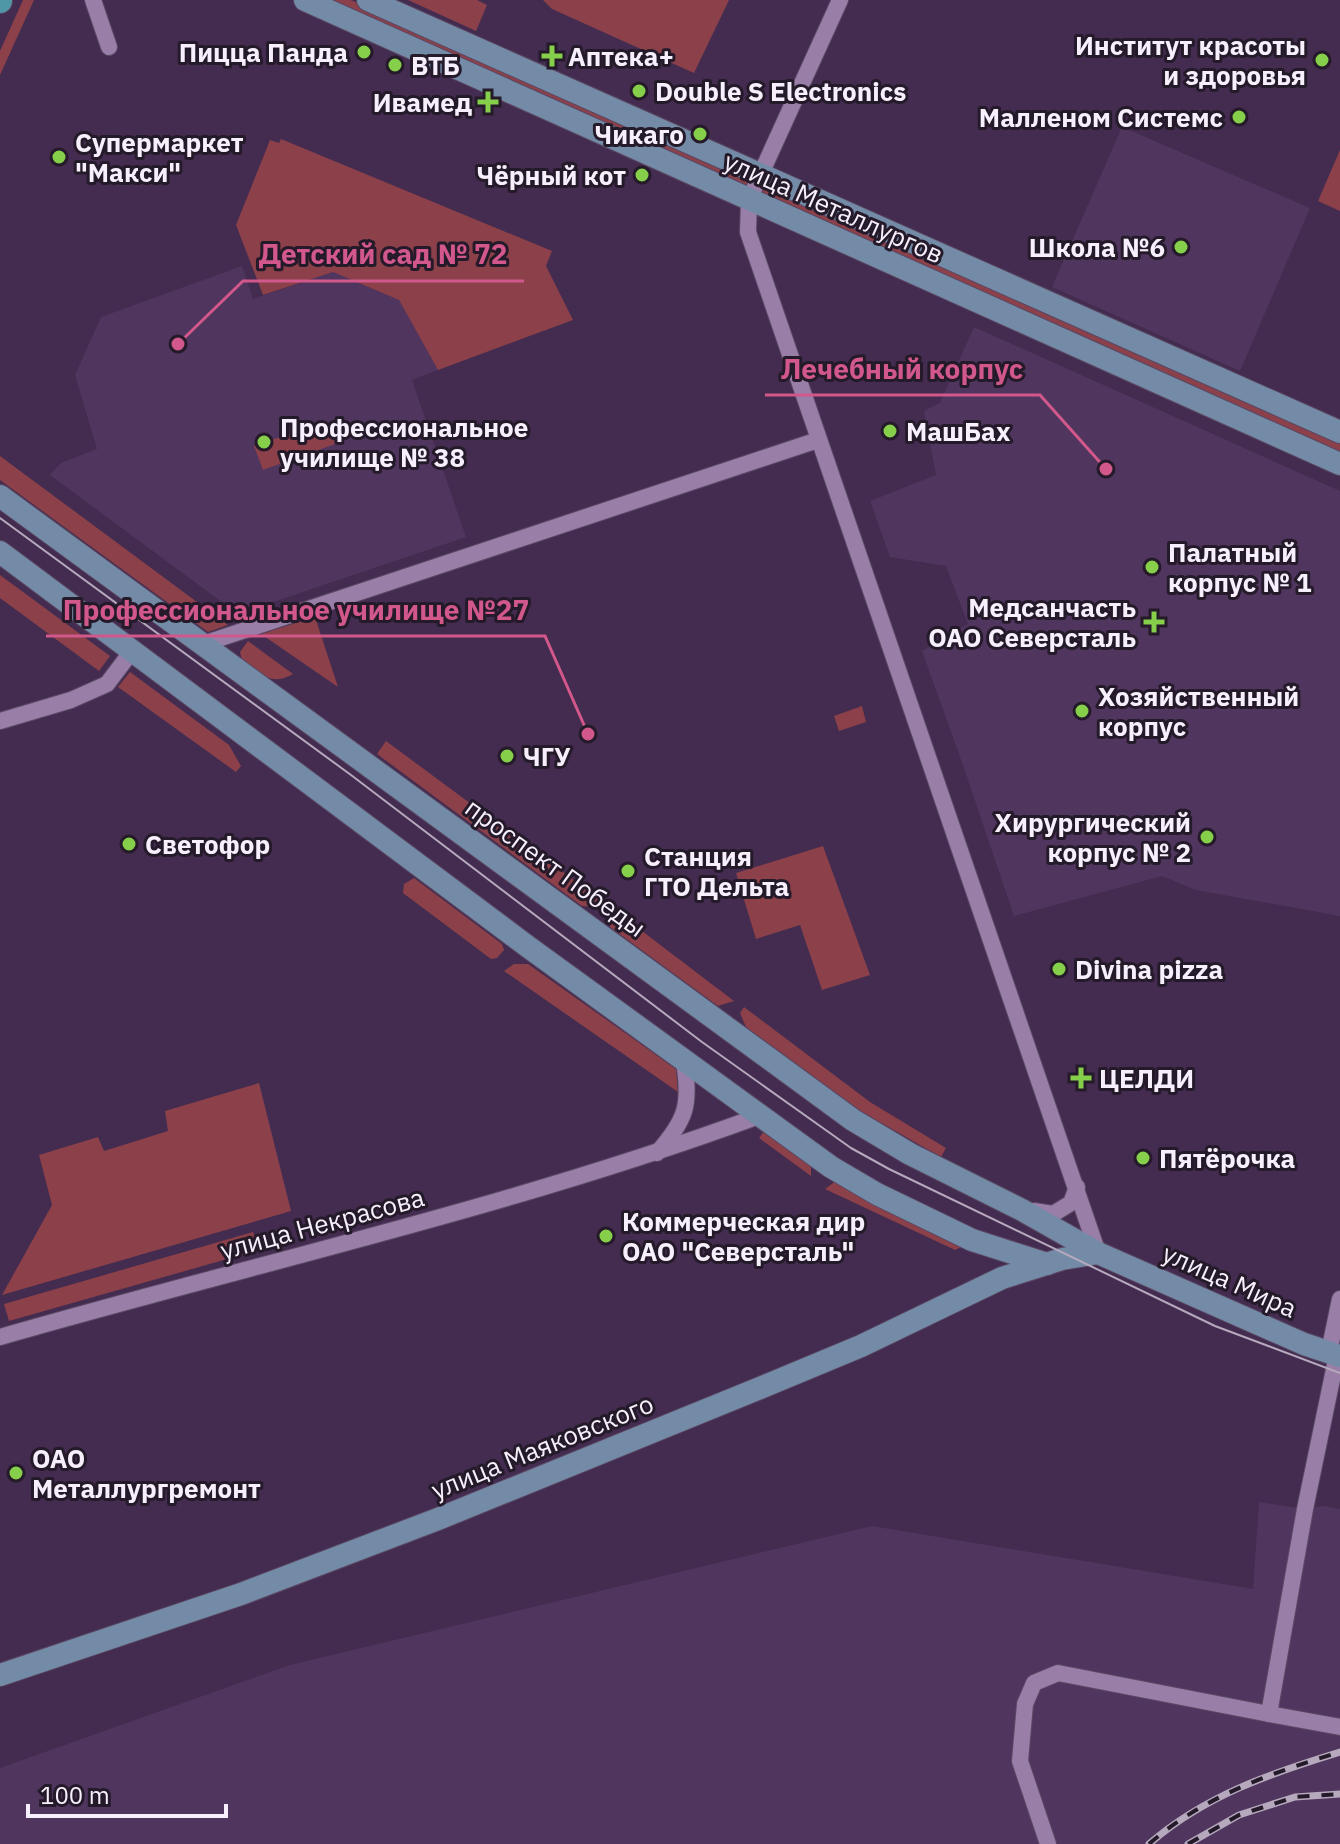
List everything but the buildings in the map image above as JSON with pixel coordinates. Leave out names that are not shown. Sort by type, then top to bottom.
[{"type":"main road","name":"улица Металлургов","points":[[305,0],[1340,464]]},
{"type":"main road","name":"улица Металлургов","points":[[368,0],[1340,432]]},
{"type":"main road","name":"проспект Победы","points":[[0,496],[853,1120],[910,1154],[1022,1210],[1098,1253]]},
{"type":"main road","points":[[0,552],[684,1062],[831,1167],[877,1194],[972,1240],[1047,1264]]},
{"type":"main road","points":[[972,1240],[984,1249],[988,1258],[984,1280],[973,1292]]},
{"type":"main road","name":"улица Маяковского","points":[[0,1675],[241,1594],[438,1519],[861,1346],[973,1292],[1047,1264],[1098,1253]]},
{"type":"main road","name":"улица Мира","points":[[1098,1253],[1304,1344],[1335,1354]]},
{"type":"street","points":[[93,0],[109,47]]},
{"type":"street","points":[[840,0],[749,200],[748,232],[1098,1253]]},
{"type":"street","points":[[203,644],[818,440]]},
{"type":"street","points":[[0,721],[71,700],[107,684],[132,651]]},
{"type":"street","points":[[656,1154],[677,1130],[687,1106],[688,1085],[684,1062]]},
{"type":"street","name":"улица Некрасова","points":[[0,1337],[656,1154],[759,1116]]},
{"type":"street","points":[[1022,1210],[1053,1214],[1071,1203],[1077,1187]]},
{"type":"street","points":[[1269,1714],[1335,1354],[1340,1299]]},
{"type":"street","points":[[1048,1844],[1020,1761],[1025,1704],[1034,1683],[1058,1673],[1340,1727]]},
{"type":"shaded area","points":[[23,0],[34,0],[0,75],[0,51]]},
{"type":"shaded area","points":[[323,0],[351,0],[751,179],[747,190]]},
{"type":"shaded area","points":[[408,0],[477,0],[487,5],[476,31]]},
{"type":"shaded area","points":[[543,0],[729,0],[694,73],[552,9]]},
{"type":"shaded area","name":"Школа №6","points":[[1122,127],[1310,208],[1240,371],[1052,287]]},
{"type":"shaded area","points":[[281,139],[552,251],[546,266],[573,320],[438,370],[399,300],[333,272],[263,295],[236,225],[270,140],[279,143]]},
{"type":"shaded area","points":[[1340,150],[1340,211],[1318,201]]},
{"type":"shaded area","points":[[765,186],[1340,441],[1340,454],[761,196]]},
{"type":"shaded area","name":"Профессиональное училище № 38","points":[[242,266],[253,299],[333,272],[399,300],[438,370],[412,380],[466,537],[238,614],[50,475],[61,463],[97,449],[75,375],[101,317]]},
{"type":"shaded area","name":"Медсанчасть ОАО Северсталь","points":[[974,327],[1340,491],[1340,916],[1196,890],[1162,876],[1014,916],[922,651],[968,624],[946,566],[890,557],[870,501],[936,475],[924,411],[940,403]]},
{"type":"shaded area","points":[[327,421],[335,444],[263,470],[254,446]]},
{"type":"shaded area","points":[[0,456],[228,625],[208,632],[0,480]]},
{"type":"shaded area","points":[[0,575],[110,656],[99,671],[0,598]]},
{"type":"shaded area","points":[[315,617],[338,687],[261,634]]},
{"type":"shaded area","points":[[248,641],[293,674],[272,679],[254,670],[242,660],[240,652]]},
{"type":"shaded area","points":[[130,672],[229,745],[241,766],[236,772],[118,687]]},
{"type":"shaded area","points":[[862,706],[866,722],[839,731],[834,716]]},
{"type":"shaded area","points":[[386,741],[605,903],[595,907],[582,906],[377,754]]},
{"type":"shaded area","points":[[823,846],[870,975],[822,990],[800,925],[756,939],[736,873]]},
{"type":"shaded area","points":[[414,878],[502,944],[504,950],[497,958],[491,959],[403,893],[404,884]]},
{"type":"shaded area","points":[[617,912],[734,1001],[718,1006],[610,927],[610,917]]},
{"type":"shaded area","points":[[514,964],[528,964],[676,1069],[678,1092],[504,971]]},
{"type":"shaded area","points":[[744,1007],[870,1102],[946,1148],[941,1157],[862,1112],[746,1027],[740,1013]]},
{"type":"shaded area","points":[[259,1083],[291,1211],[2,1295],[52,1205],[39,1155],[98,1137],[104,1151],[168,1131],[165,1111]]},
{"type":"shaded area","points":[[765,1130],[811,1163],[811,1176],[759,1138]]},
{"type":"shaded area","points":[[839,1183],[963,1246],[955,1250],[825,1189]]},
{"type":"shaded area","points":[[253,1232],[259,1250],[9,1321],[4,1304]]},
{"type":"shaded area","points":[[1259,1502],[1305,1509],[1323,1506],[1340,1509],[1340,1844],[0,1844],[0,1768],[290,1665],[872,1526],[1253,1589]]},
{"type":"tram line","points":[[0,518],[351,775],[702,1042],[851,1148],[1215,1326],[1340,1373]]},
{"type":"railway","points":[[1149,1844],[1215,1799],[1289,1768],[1340,1752]]},
{"type":"railway","points":[[1188,1844],[1239,1815],[1295,1797],[1340,1794]]},
{"type":"place","name":"Пицца Панда","points":[[364,52]]},
{"type":"place","name":"Аптека+","points":[[552,56]]},
{"type":"place","name":"Институт красоты и здоровья","points":[[1322,60]]},
{"type":"place","name":"ВТБ","points":[[395,65]]},
{"type":"place","name":"Double S Electronics","points":[[639,91]]},
{"type":"place","name":"Ивамед","points":[[488,102]]},
{"type":"place","name":"Малленом Системс","points":[[1239,117]]},
{"type":"place","name":"Чикаго","points":[[700,134]]},
{"type":"place","name":"Супермаркет \"Макси\"","points":[[59,157]]},
{"type":"place","name":"Чёрный кот","points":[[642,175]]},
{"type":"place","name":"Школа №6","points":[[1181,247]]},
{"type":"place","name":"Детский сад № 72","points":[[178,344]]},
{"type":"place","name":"МашБах","points":[[890,431]]},
{"type":"place","name":"Профессиональное училище № 38","points":[[264,442]]},
{"type":"place","name":"Лечебный корпус","points":[[1106,469]]},
{"type":"place","name":"Палатный корпус № 1","points":[[1152,567]]},
{"type":"place","name":"Медсанчасть ОАО Северсталь","points":[[1154,622]]},
{"type":"place","name":"Хозяйственный корпус","points":[[1082,711]]},
{"type":"place","name":"Профессиональное училище №27","points":[[588,734]]},
{"type":"place","name":"ЧГУ","points":[[507,756]]},
{"type":"place","name":"Хирургический корпус № 2","points":[[1207,837]]},
{"type":"place","name":"Светофор","points":[[129,844]]},
{"type":"place","name":"Станция ГТО Дельта","points":[[628,871]]},
{"type":"place","name":"Divina pizza","points":[[1059,969]]},
{"type":"place","name":"ЦЕЛДИ","points":[[1081,1078]]},
{"type":"place","name":"Пятёрочка","points":[[1143,1158]]},
{"type":"place","name":"Коммерческая дир ОАО \"Северсталь\"","points":[[606,1236]]},
{"type":"place","name":"OAO Металлургремонт","points":[[16,1473]]}]
